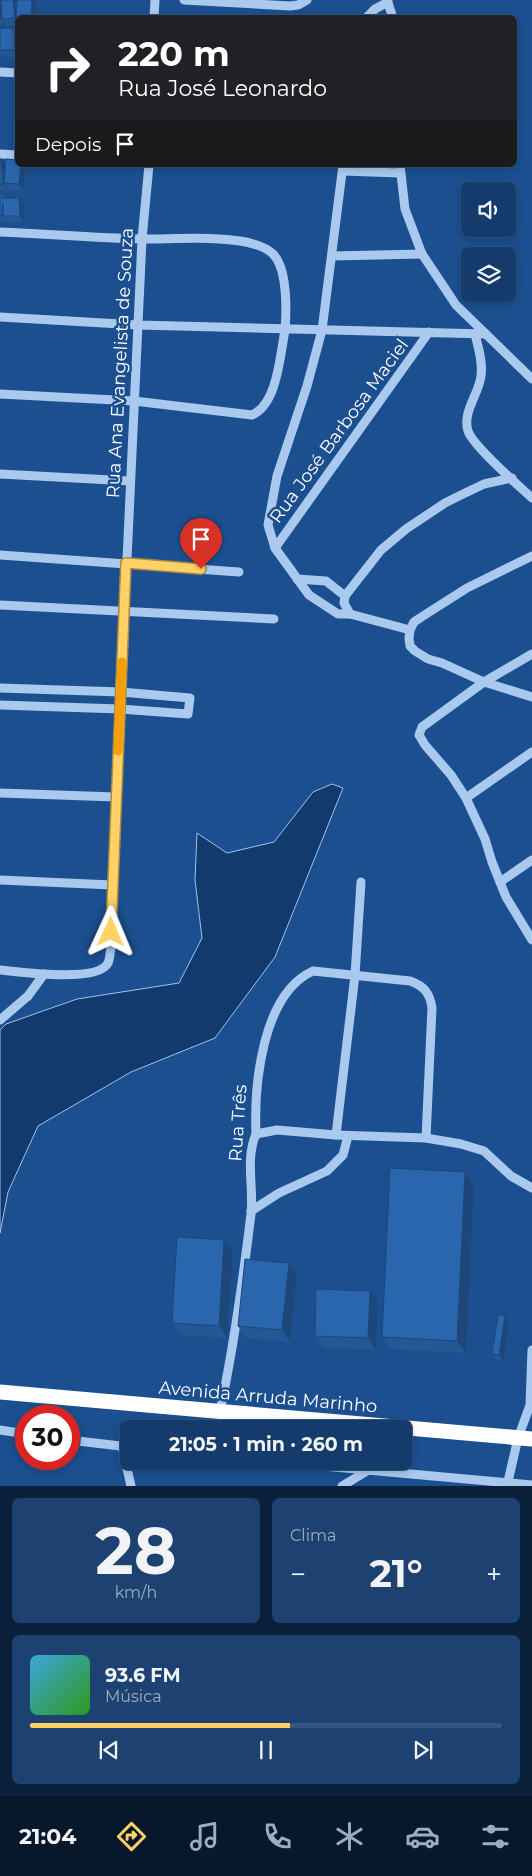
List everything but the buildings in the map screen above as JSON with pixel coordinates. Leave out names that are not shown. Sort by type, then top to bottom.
[{"type":"highway","name":"Avenida Arruda Marinho","points":[[0,1392],[525,1439]]},
{"type":"street","points":[[154,15],[155,0]]},
{"type":"street","points":[[184,0],[290,6],[298,5],[306,0]]},
{"type":"street","points":[[369,15],[387,1],[392,15]]},
{"type":"street","points":[[0,72],[15,73]]},
{"type":"street","points":[[0,154],[15,155]]},
{"type":"street","name":"Rua Ana Evangelista de Souza","points":[[44,974],[91,973],[103,968],[108,963],[110,948],[142,239],[149,167]]},
{"type":"street","points":[[410,630],[350,614],[338,614],[309,595],[275,548],[268,525],[277,476],[307,386],[322,330],[343,168],[400,169],[405,209],[422,254],[456,305],[532,380]]},
{"type":"street","points":[[0,232],[142,239],[223,240],[246,242],[264,248],[274,255],[284,272],[286,329],[268,401],[258,412],[252,415],[134,401],[0,394]]},
{"type":"street","points":[[332,256],[422,254]]},
{"type":"street","points":[[0,316],[138,325],[486,334]]},
{"type":"street","name":"Rua José Barbosa Maciel","points":[[275,548],[429,332]]},
{"type":"street","points":[[475,334],[481,359],[481,375],[478,390],[467,418],[469,432],[480,448],[532,498]]},
{"type":"street","points":[[0,474],[130,481]]},
{"type":"street","points":[[350,614],[344,603],[345,596],[381,550],[445,503],[484,484],[512,478]]},
{"type":"street","points":[[0,555],[238,572]]},
{"type":"street","points":[[532,556],[467,588],[414,622],[410,630],[410,646],[421,655],[484,682],[532,696]]},
{"type":"street","points":[[298,579],[326,581],[345,596]]},
{"type":"street","points":[[0,604],[274,619]]},
{"type":"street","points":[[532,654],[484,682],[419,731],[421,739],[451,775],[466,798],[485,839],[506,897],[532,940]]},
{"type":"street","points":[[0,688],[121,692],[190,698],[188,714],[0,704]]},
{"type":"street","points":[[466,798],[532,752]]},
{"type":"street","points":[[0,793],[116,797]]},
{"type":"street","points":[[500,882],[532,860]]},
{"type":"street","points":[[0,880],[112,885]]},
{"type":"street","points":[[336,1135],[355,975],[361,882]]},
{"type":"street","points":[[0,970],[44,974]]},
{"type":"street","name":"Rua Três","points":[[220,1411],[231,1363],[251,1211],[250,1154],[256,1134],[256,1092],[263,1042],[286,994],[303,976],[313,972],[410,981],[421,984],[427,991],[431,999],[432,1008],[426,1138]]},
{"type":"street","points":[[0,1020],[28,996],[44,974]]},
{"type":"street","points":[[256,1134],[277,1130],[348,1136],[426,1138],[461,1144],[484,1152],[510,1176],[532,1188]]},
{"type":"street","points":[[251,1211],[279,1194],[327,1171],[343,1155],[348,1136]]},
{"type":"street","points":[[507,1485],[525,1439],[530,1405],[532,1350]]},
{"type":"street","points":[[0,1430],[15,1432]]},
{"type":"street","points":[[80,1441],[120,1445]]},
{"type":"street","points":[[129,1470],[131,1486]]},
{"type":"street","points":[[357,1470],[532,1486]]},
{"type":"street","points":[[342,1486],[367,1471]]},
{"type":"water","points":[[332,784],[343,788],[275,957],[215,1038],[131,1072],[38,1126],[8,1192],[0,1233],[0,1030],[6,1024],[77,999],[179,983],[202,938],[195,880],[197,833],[227,853],[274,842],[313,792]]},
{"type":"slow traffic","points":[[118,751],[122,662]]},
{"type":"route","points":[[111,932],[126,563],[201,569]]}]
